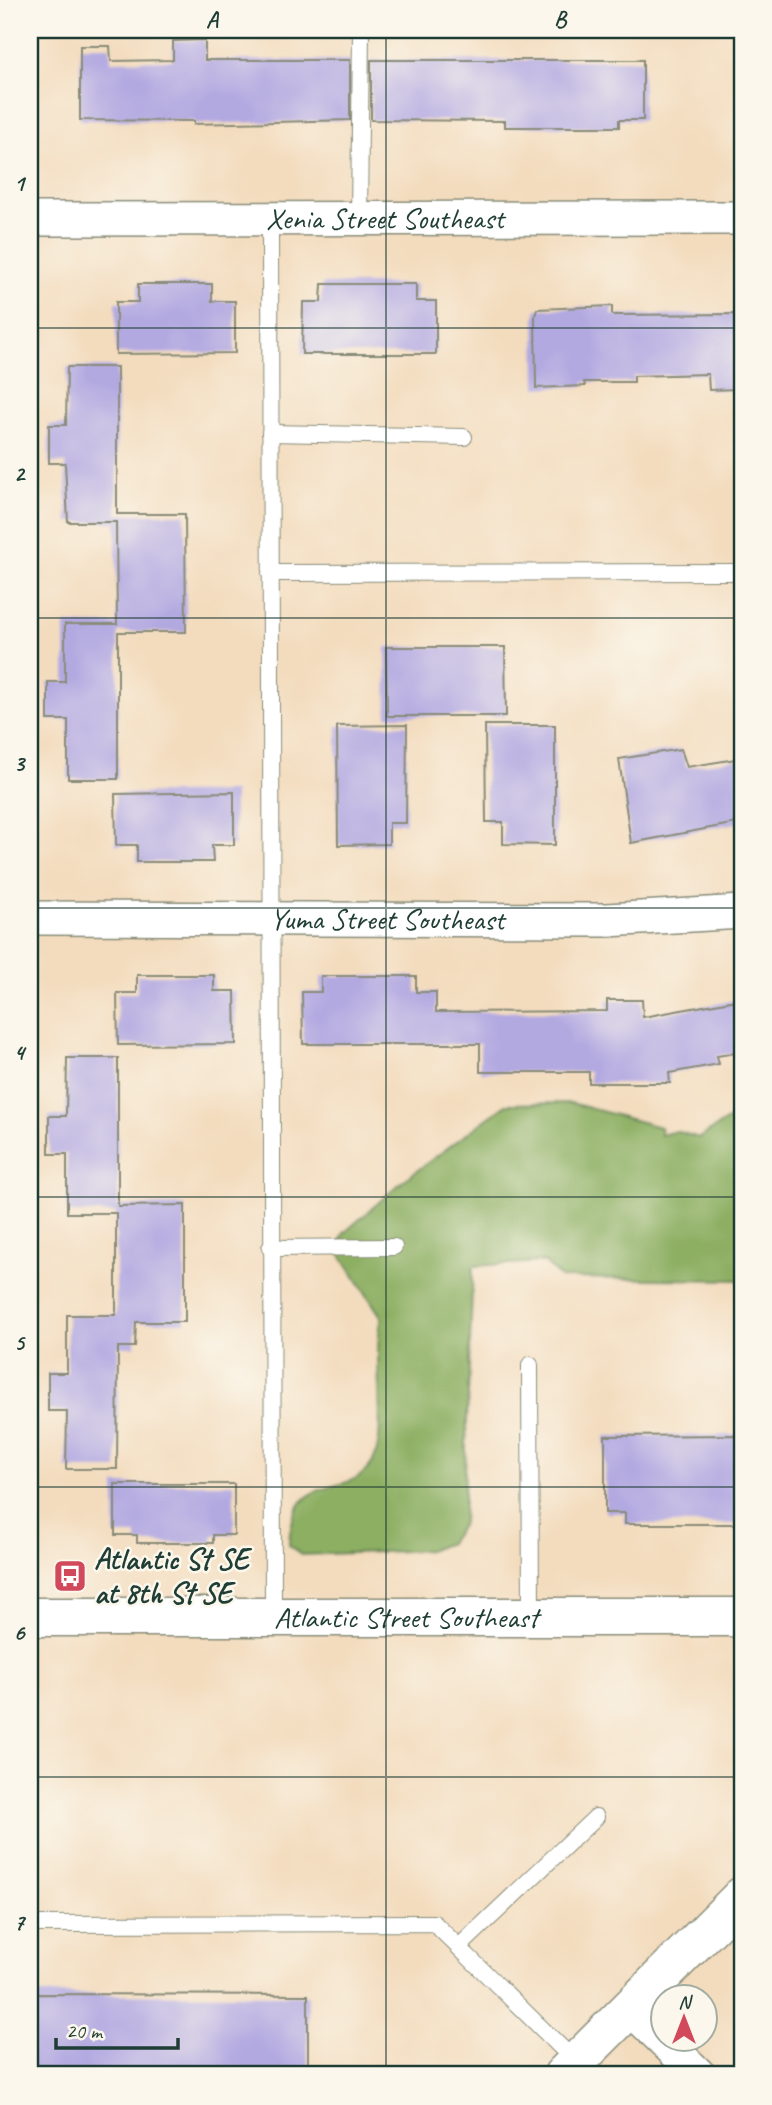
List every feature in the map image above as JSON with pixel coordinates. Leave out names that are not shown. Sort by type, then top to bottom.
[{"type":"street","name":"Xenia Street Southeast","points":[[30,219],[742,218]]},
{"type":"street","name":"Yuma Street Southeast","points":[[30,918],[607,920],[742,912]]},
{"type":"street","name":"Atlantic Street Southeast","points":[[30,1617],[742,1618]]},
{"type":"street","points":[[570,2069],[742,1896]]},
{"type":"street","points":[[630,2008],[699,2075]]},
{"type":"lane","points":[[359,219],[361,30]]},
{"type":"lane","points":[[270,219],[272,1618]]},
{"type":"lane","points":[[270,433],[464,437]]},
{"type":"lane","points":[[270,573],[742,572]]},
{"type":"lane","points":[[270,1248],[394,1247]]},
{"type":"lane","points":[[530,1365],[531,1618]]},
{"type":"lane","points":[[459,1947],[596,1817]]},
{"type":"lane","points":[[30,1924],[434,1923],[570,2069]]},
{"type":"green space","points":[[571,1103],[660,1127],[661,1135],[676,1131],[699,1138],[742,1111],[742,1280],[561,1278],[544,1262],[473,1266],[463,1523],[449,1543],[431,1550],[301,1555],[289,1545],[292,1521],[300,1505],[310,1495],[322,1489],[360,1476],[370,1466],[379,1437],[378,1354],[382,1318],[337,1249],[344,1233],[403,1181],[507,1104]]},
{"type":"building","points":[[205,40],[205,60],[350,60],[350,120],[194,124],[194,121],[80,120],[80,46],[110,46],[111,61],[173,60],[173,41]]},
{"type":"building","points":[[371,60],[643,60],[643,120],[619,120],[619,127],[505,127],[505,121],[371,120]]},
{"type":"building","points":[[138,284],[212,284],[212,301],[235,301],[235,353],[116,354],[116,302],[138,302]]},
{"type":"building","points":[[322,284],[416,284],[416,301],[436,301],[436,354],[302,354],[303,302],[321,302]]},
{"type":"building","points":[[612,306],[612,315],[742,314],[742,374],[739,374],[739,389],[709,390],[708,374],[634,376],[634,382],[584,382],[585,386],[536,388],[537,309]]},
{"type":"building","points":[[67,367],[117,367],[117,514],[185,514],[186,632],[118,632],[118,779],[68,779],[68,720],[48,720],[48,682],[65,682],[65,624],[117,624],[116,522],[68,522],[65,463],[49,463],[49,425],[66,425]]},
{"type":"building","points":[[386,647],[505,647],[506,716],[387,716]]},
{"type":"building","points":[[407,725],[406,823],[389,823],[389,844],[338,845],[337,726]]},
{"type":"building","points":[[485,725],[555,725],[555,845],[503,844],[503,822],[486,822]]},
{"type":"building","points":[[681,749],[687,767],[742,758],[742,822],[631,843],[619,759]]},
{"type":"building","points":[[234,792],[234,845],[212,845],[213,862],[137,862],[137,845],[116,845],[115,794]]},
{"type":"building","points":[[137,975],[214,975],[214,991],[235,991],[236,1044],[118,1045],[117,993],[137,993]]},
{"type":"building","points":[[321,976],[416,976],[416,992],[436,992],[436,1012],[607,1011],[607,1000],[642,1000],[643,1017],[742,999],[742,1052],[717,1056],[719,1064],[669,1073],[670,1083],[589,1083],[589,1072],[480,1072],[480,1044],[303,1044],[302,992],[321,992]]},
{"type":"building","points":[[67,1058],[118,1058],[118,1206],[185,1205],[185,1322],[136,1322],[135,1347],[118,1347],[117,1469],[66,1469],[67,1411],[48,1411],[48,1373],[67,1373],[67,1315],[116,1315],[116,1213],[67,1213],[67,1154],[49,1154],[49,1116],[66,1116]]},
{"type":"building","points":[[742,1435],[742,1524],[625,1524],[625,1513],[605,1513],[605,1436]]},
{"type":"building","points":[[115,1484],[234,1484],[234,1535],[213,1535],[213,1543],[137,1543],[137,1535],[115,1535]]},
{"type":"building","points":[[30,1994],[308,1995],[308,2075],[30,2075]]},
{"type":"place","name":"Atlantic St SE at 8th St SE","points":[[70,1576]]}]
